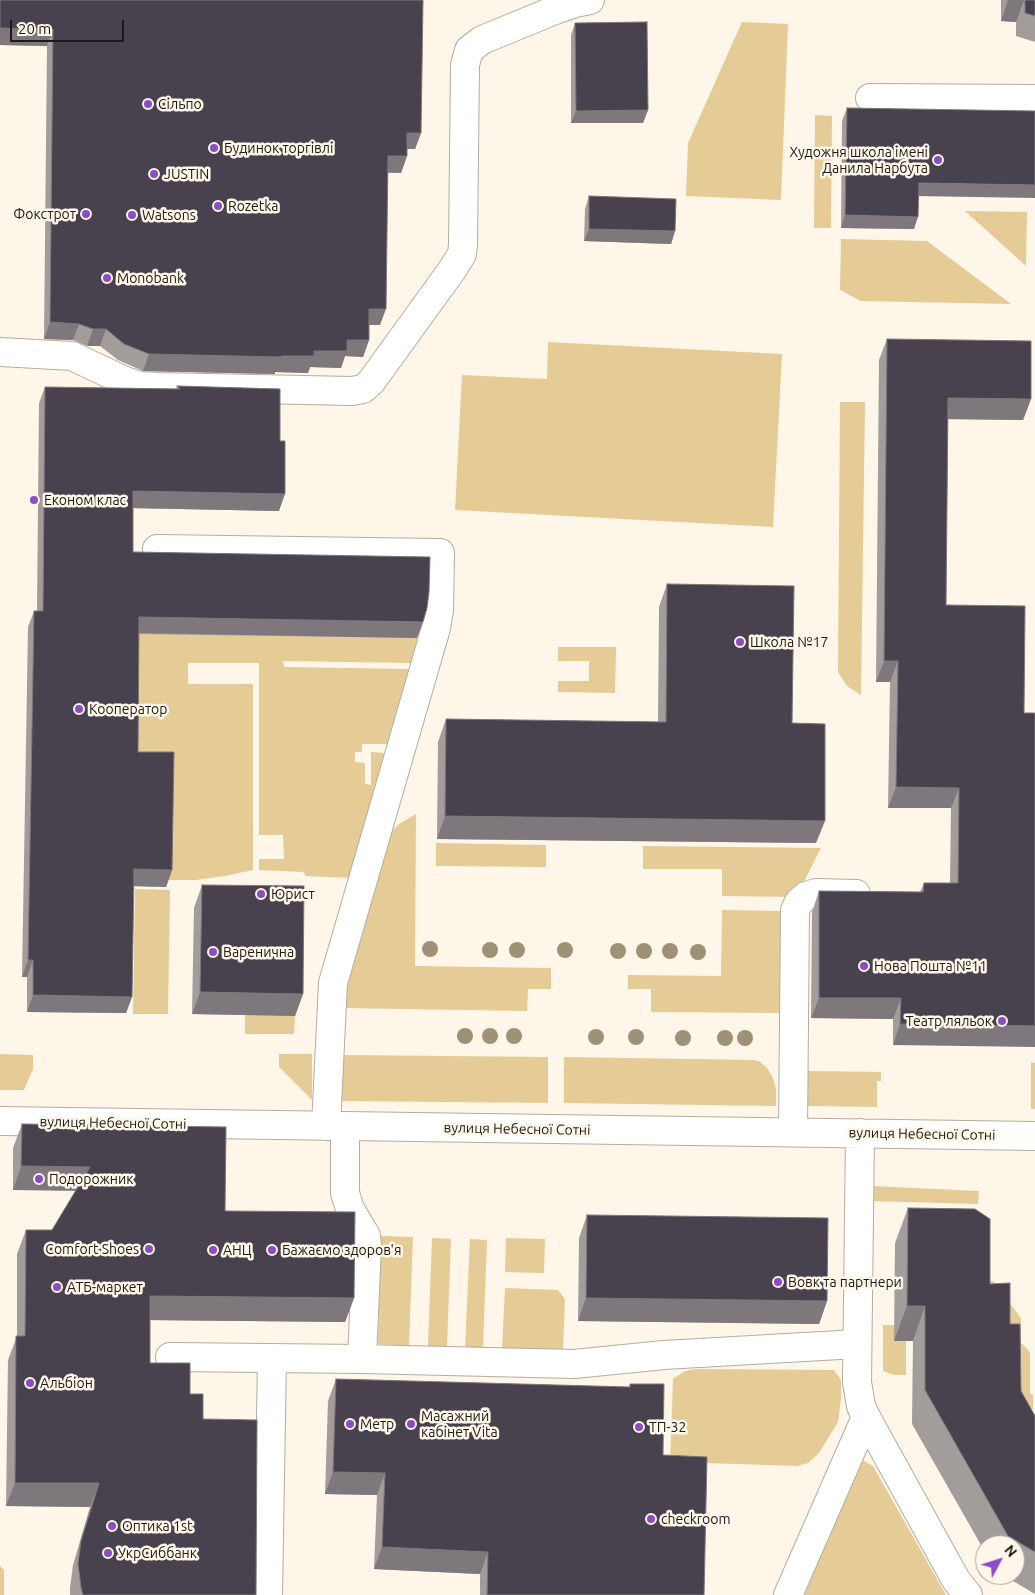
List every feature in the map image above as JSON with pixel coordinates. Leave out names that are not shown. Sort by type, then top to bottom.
[{"type":"street","points":[[0,352],[72,356],[140,386],[352,391],[363,389],[371,382],[462,254],[465,65],[469,50],[482,40],[555,10],[590,0]]},
{"type":"street","points":[[870,98],[1035,99]]},
{"type":"street","points":[[157,549],[440,554],[439,610],[436,628],[333,983],[336,1126],[345,1193],[350,1209],[366,1236],[367,1245],[362,1360]]},
{"type":"street","points":[[793,1132],[795,910],[799,902],[806,896],[816,893],[877,894]]},
{"type":"street","name":"вулиця Небесної Сотні","points":[[0,1121],[1035,1136]]},
{"type":"street","points":[[860,1133],[857,1382],[861,1406],[956,1580],[968,1595]]},
{"type":"street","points":[[170,1357],[574,1364],[664,1355],[857,1344]]},
{"type":"street","points":[[268,1595],[272,1359]]},
{"type":"street","points":[[788,1595],[866,1418]]},
{"type":"shaded area","points":[[742,22],[788,24],[781,200],[686,196],[688,143]]},
{"type":"shaded area","points":[[815,115],[832,116],[831,228],[814,228]]},
{"type":"shaded area","points":[[965,211],[1027,212],[1026,266]]},
{"type":"shaded area","points":[[841,239],[927,241],[1011,304],[861,301],[840,290]]},
{"type":"shaded area","points":[[548,342],[782,354],[773,527],[455,510],[462,375],[547,379]]},
{"type":"shaded area","points":[[840,402],[865,402],[861,695],[847,686],[838,672]]},
{"type":"shaded area","points":[[126,633],[419,638],[412,663],[283,661],[284,667],[410,669],[389,744],[362,744],[362,752],[355,752],[355,762],[365,763],[365,784],[371,785],[371,752],[387,753],[351,878],[306,876],[303,872],[259,870],[259,859],[284,859],[283,835],[259,835],[259,663],[188,663],[188,684],[253,684],[253,870],[196,880],[166,880],[132,769]]},
{"type":"shaded area","points":[[558,647],[616,647],[615,693],[558,692],[558,681],[589,681],[589,661],[558,661]]},
{"type":"shaded area","points":[[416,814],[415,966],[551,968],[551,989],[528,989],[527,1011],[344,1008],[346,976],[388,835],[399,824]]},
{"type":"shaded area","points":[[436,843],[546,845],[546,867],[436,866]]},
{"type":"shaded area","points":[[643,846],[821,848],[796,897],[722,896],[722,869],[643,869]]},
{"type":"shaded area","points":[[135,889],[170,890],[168,1014],[133,1014]]},
{"type":"shaded area","points":[[722,910],[781,911],[781,1013],[651,1012],[651,989],[628,989],[628,975],[721,976]]},
{"type":"shaded area","points":[[245,1015],[295,1016],[294,1034],[245,1034]]},
{"type":"shaded area","points":[[0,1054],[33,1055],[33,1069],[24,1090],[0,1090]]},
{"type":"shaded area","points":[[279,1054],[312,1054],[312,1100],[279,1067]]},
{"type":"shaded area","points":[[342,1055],[548,1057],[548,1103],[342,1101]]},
{"type":"shaded area","points":[[564,1057],[755,1060],[767,1068],[773,1078],[776,1089],[776,1106],[564,1103]]},
{"type":"shaded area","points":[[1031,1062],[1035,1063],[1035,1109],[1031,1109]]},
{"type":"shaded area","points":[[807,1071],[881,1072],[881,1081],[877,1081],[877,1107],[807,1106]]},
{"type":"shaded area","points":[[871,1186],[979,1191],[978,1204],[870,1201]]},
{"type":"shaded area","points":[[381,1236],[413,1237],[409,1346],[378,1344]]},
{"type":"shaded area","points":[[432,1238],[451,1239],[447,1347],[428,1346]]},
{"type":"shaded area","points":[[506,1238],[545,1239],[544,1273],[505,1272]]},
{"type":"shaded area","points":[[470,1239],[487,1240],[483,1349],[465,1348]]},
{"type":"shaded area","points":[[977,1281],[993,1281],[1021,1318],[1021,1343],[1030,1352],[1030,1394],[1033,1395],[1033,1409],[1017,1409]]},
{"type":"shaded area","points":[[505,1288],[558,1290],[565,1299],[563,1351],[502,1349]]},
{"type":"shaded area","points":[[883,1325],[894,1325],[894,1341],[906,1341],[906,1375],[894,1375],[883,1371]]},
{"type":"shaded area","points":[[696,1369],[834,1370],[841,1380],[838,1422],[819,1453],[808,1463],[797,1466],[706,1463],[670,1465],[673,1379],[685,1371]]},
{"type":"shaded area","points":[[862,1460],[873,1466],[946,1595],[797,1595]]},
{"type":"shaded area","points":[[0,1566],[4,1570],[4,1595],[0,1595]]},
{"type":"building","name":"Будинок торгівлі","points":[[0,0],[423,0],[421,133],[407,133],[407,156],[388,156],[386,309],[369,309],[369,340],[347,340],[347,351],[314,351],[314,356],[149,354],[124,344],[106,329],[93,329],[79,324],[50,322],[53,29],[0,28]]},
{"type":"building","points":[[1025,0],[1035,0],[1035,16],[1025,13]]},
{"type":"building","points":[[647,22],[648,110],[576,111],[575,23]]},
{"type":"building","name":"Художня школа імені Данила Нарбута","points":[[847,108],[1035,111],[1035,185],[919,183],[918,217],[845,215]]},
{"type":"building","points":[[589,196],[676,199],[675,231],[589,229]]},
{"type":"building","points":[[887,339],[1031,341],[1031,399],[948,398],[946,605],[1025,606],[1024,713],[1035,713],[1035,1026],[900,1024],[901,998],[819,998],[819,891],[923,892],[924,883],[958,883],[959,788],[896,787],[898,661],[884,661]]},
{"type":"building","name":"Кооператор","points":[[177,386],[280,389],[280,441],[285,441],[285,494],[133,491],[133,552],[430,557],[427,608],[423,622],[139,617],[138,752],[174,752],[172,870],[134,869],[132,997],[33,995],[33,960],[28,960],[34,611],[43,611],[45,387],[180,389]]},
{"type":"building","points":[[667,584],[794,586],[792,723],[825,724],[825,821],[445,816],[446,719],[666,722]]},
{"type":"building","points":[[202,885],[304,886],[303,994],[200,992]]},
{"type":"building","points":[[22,1124],[226,1127],[225,1211],[355,1212],[354,1298],[150,1296],[150,1363],[190,1363],[190,1394],[203,1394],[203,1419],[257,1420],[256,1595],[83,1595],[78,1564],[81,1541],[99,1483],[15,1483],[16,1336],[25,1336],[26,1230],[52,1230],[90,1167],[21,1166]]},
{"type":"building","points":[[908,1208],[975,1209],[990,1219],[990,1284],[1010,1283],[1010,1324],[1020,1324],[1021,1391],[1035,1416],[1035,1552],[1025,1546],[1025,1535],[1007,1535],[925,1390],[925,1306],[907,1306]]},
{"type":"building","points":[[587,1215],[828,1218],[827,1301],[586,1298]]},
{"type":"building","points":[[336,1379],[630,1387],[630,1384],[664,1384],[663,1455],[707,1457],[704,1595],[487,1595],[488,1552],[382,1547],[385,1473],[333,1472]]},
{"type":"place","name":"Сільпо","points":[[148,104]]},
{"type":"place","name":"Будинок торгівлі","points":[[214,148]]},
{"type":"place","name":"Художня школа імені Данила Нарбута","points":[[938,160]]},
{"type":"place","name":"JUSTIN","points":[[154,174]]},
{"type":"place","name":"Rozetka","points":[[218,206]]},
{"type":"place","name":"Фокстрот","points":[[86,214]]},
{"type":"place","name":"Watsons","points":[[132,215]]},
{"type":"place","name":"Monobank","points":[[107,278]]},
{"type":"place","name":"Економ клас","points":[[34,500]]},
{"type":"place","name":"Школа №17","points":[[740,642]]},
{"type":"place","name":"Кооператор","points":[[79,709]]},
{"type":"place","name":"Юрист","points":[[261,894]]},
{"type":"place","name":"Варенична","points":[[213,952]]},
{"type":"place","name":"Нова Пошта №11","points":[[864,966]]},
{"type":"place","name":"Театр ляльок","points":[[1002,1021]]},
{"type":"place","name":"Подорожник","points":[[39,1179]]},
{"type":"place","name":"Comfort Shoes","points":[[149,1249]]},
{"type":"place","name":"АНЦ","points":[[213,1250]]},
{"type":"place","name":"Бажаємо здоров'я","points":[[272,1250]]},
{"type":"place","name":"Вовк та партнери","points":[[778,1282]]},
{"type":"place","name":"АТБ-маркет","points":[[57,1287]]},
{"type":"place","name":"Альбіон","points":[[30,1383]]},
{"type":"place","name":"Метр","points":[[350,1424]]},
{"type":"place","name":"Масажний кабінет Vita","points":[[411,1424]]},
{"type":"place","name":"ТП-32","points":[[639,1427]]},
{"type":"place","name":"checkroom","points":[[651,1519]]},
{"type":"place","name":"Оптика 1st","points":[[112,1526]]},
{"type":"place","name":"УкрСиббанк","points":[[108,1553]]}]
